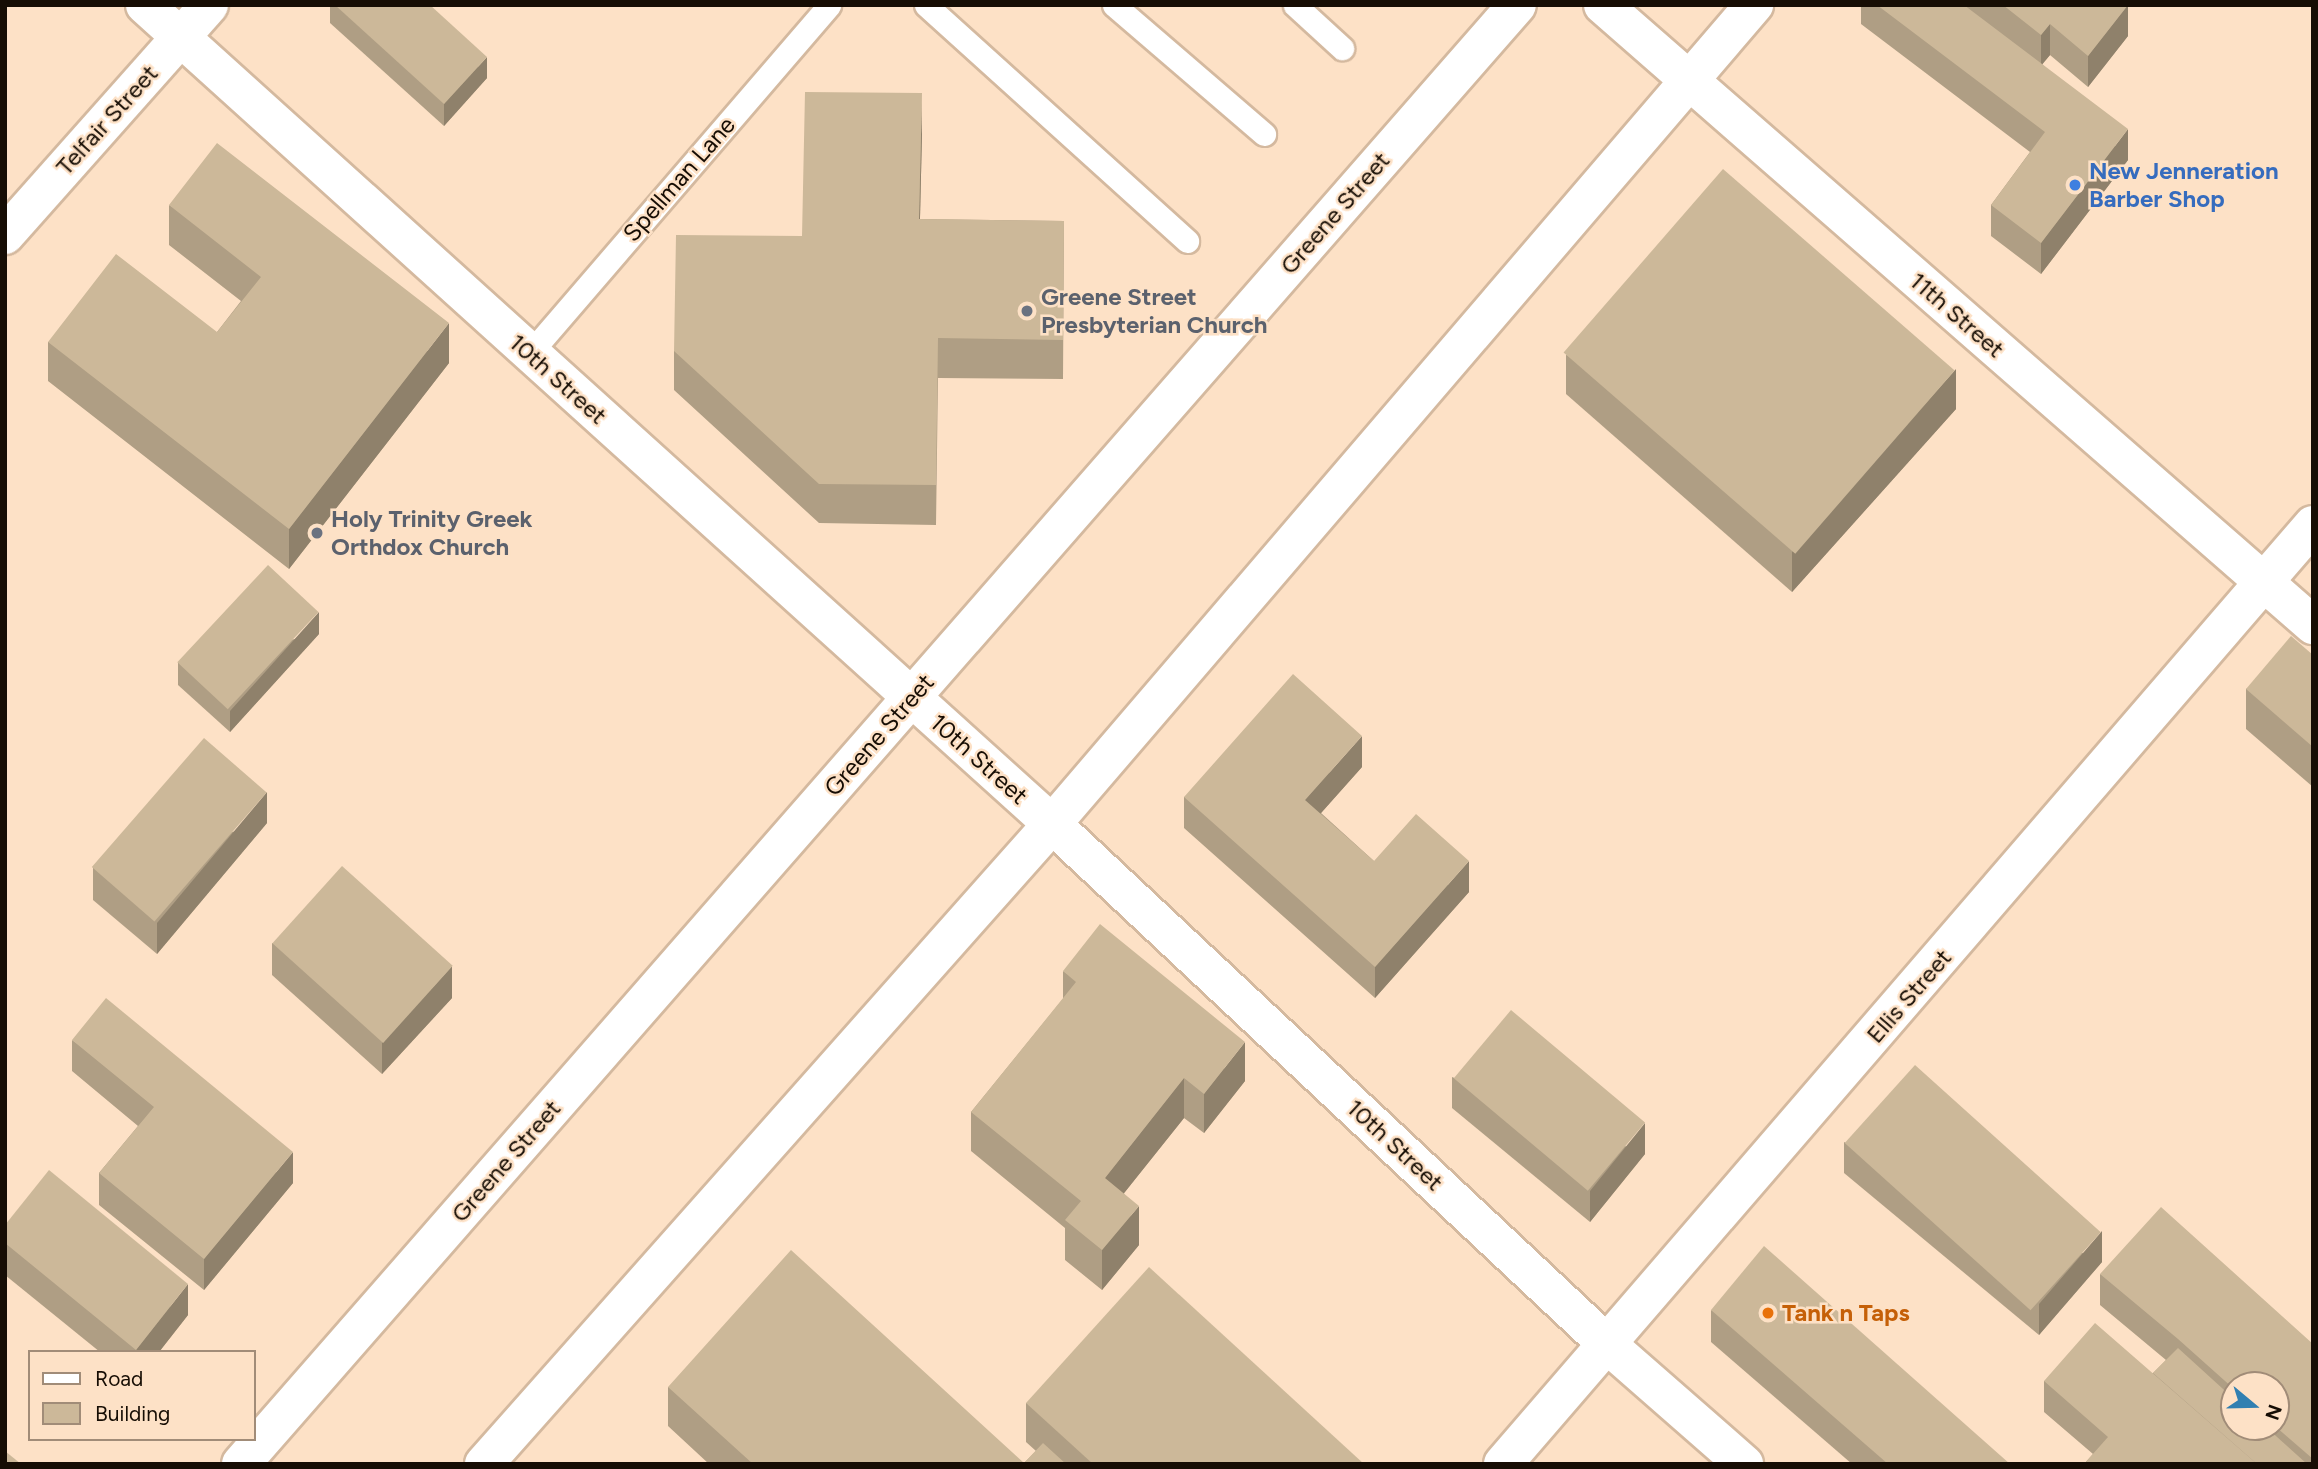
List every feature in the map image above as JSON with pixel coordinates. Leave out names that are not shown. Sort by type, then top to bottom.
[{"type":"main road","name":"10th Street","points":[[145,5],[1052,824],[1608,1345],[1744,1464]]},
{"type":"main road","name":"Telfair Street","points":[[5,235],[209,5]]},
{"type":"main road","name":"Greene Street","points":[[241,1464],[1517,5]]},
{"type":"main road","name":"11th Street","points":[[1603,5],[2313,625]]},
{"type":"main road","points":[[484,1464],[1052,824],[1754,5]]},
{"type":"main road","name":"Ellis Street","points":[[1503,1464],[2313,525]]},
{"type":"lane","name":"Spellman Lane","points":[[530,353],[829,5]]},
{"type":"lane","points":[[926,5],[1187,241]]},
{"type":"lane","points":[[1114,5],[1264,134]]},
{"type":"lane","points":[[1295,5],[1342,48]]},
{"type":"building","points":[[335,5],[430,5],[487,57],[444,104]]},
{"type":"building","points":[[1877,5],[1964,5],[2128,129],[2041,243],[1991,205],[2045,132]]},
{"type":"building","points":[[2003,5],[2128,5],[2088,56],[2050,24],[2041,35]]},
{"type":"building","points":[[805,92],[922,93],[919,219],[1064,221],[1063,340],[938,338],[936,485],[819,484],[674,351],[676,235],[802,236]]},
{"type":"building","points":[[217,143],[449,323],[289,529],[48,342],[116,254],[217,332],[261,277],[169,205]]},
{"type":"building","points":[[1723,169],[1955,370],[1795,554],[1564,352]]},
{"type":"building","points":[[268,565],[318,612],[228,709],[177,662]]},
{"type":"building","points":[[2291,636],[2313,655],[2313,747],[2246,689]]},
{"type":"building","points":[[1293,674],[1362,736],[1305,800],[1374,861],[1416,814],[1469,861],[1375,967],[1184,797]]},
{"type":"building","points":[[204,738],[267,792],[154,922],[92,867]]},
{"type":"building","points":[[342,866],[453,966],[383,1043],[272,943]]},
{"type":"building","points":[[1100,924],[1245,1042],[1204,1094],[1184,1078],[1105,1178],[1139,1206],[1102,1250],[1065,1220],[1081,1201],[971,1112],[1076,982],[1063,971]]},
{"type":"building","points":[[106,998],[293,1152],[204,1259],[99,1173],[154,1107],[72,1040]]},
{"type":"building","points":[[1511,1010],[1645,1122],[1588,1191],[1454,1078]]},
{"type":"building","points":[[1915,1065],[2101,1232],[2031,1310],[1845,1143]]},
{"type":"building","points":[[49,1170],[188,1284],[136,1350],[5,1243],[5,1225]]},
{"type":"building","points":[[2161,1207],[2313,1344],[2313,1459],[2290,1439],[2290,1371],[2220,1371],[2220,1376],[2100,1274]]},
{"type":"building","points":[[1764,1246],[2010,1464],[1888,1464],[1711,1310]]},
{"type":"building","points":[[791,1250],[1024,1463],[1043,1443],[1066,1464],[753,1464],[668,1387]]},
{"type":"building","points":[[1149,1267],[1364,1464],[1093,1464],[1026,1403]]},
{"type":"building","points":[[2095,1323],[2220,1432],[2220,1441],[2231,1441],[2257,1464],[2084,1464],[2108,1437],[2044,1381]]},
{"type":"building","points":[[2178,1348],[2220,1386],[2220,1432],[2153,1373]]},
{"type":"building","points":[[2231,1441],[2282,1441],[2307,1464],[2257,1464]]},
{"type":"building","points":[[5,1451],[21,1464],[5,1464]]},
{"type":"place","name":"New Jenneration Barber Shop","points":[[2075,185]]},
{"type":"place","name":"Greene Street Presbyterian Church","points":[[1027,311]]},
{"type":"place","name":"Holy Trinity Greek Orthdox Church","points":[[317,533]]},
{"type":"place","name":"Tank n Taps","points":[[1768,1313]]}]
